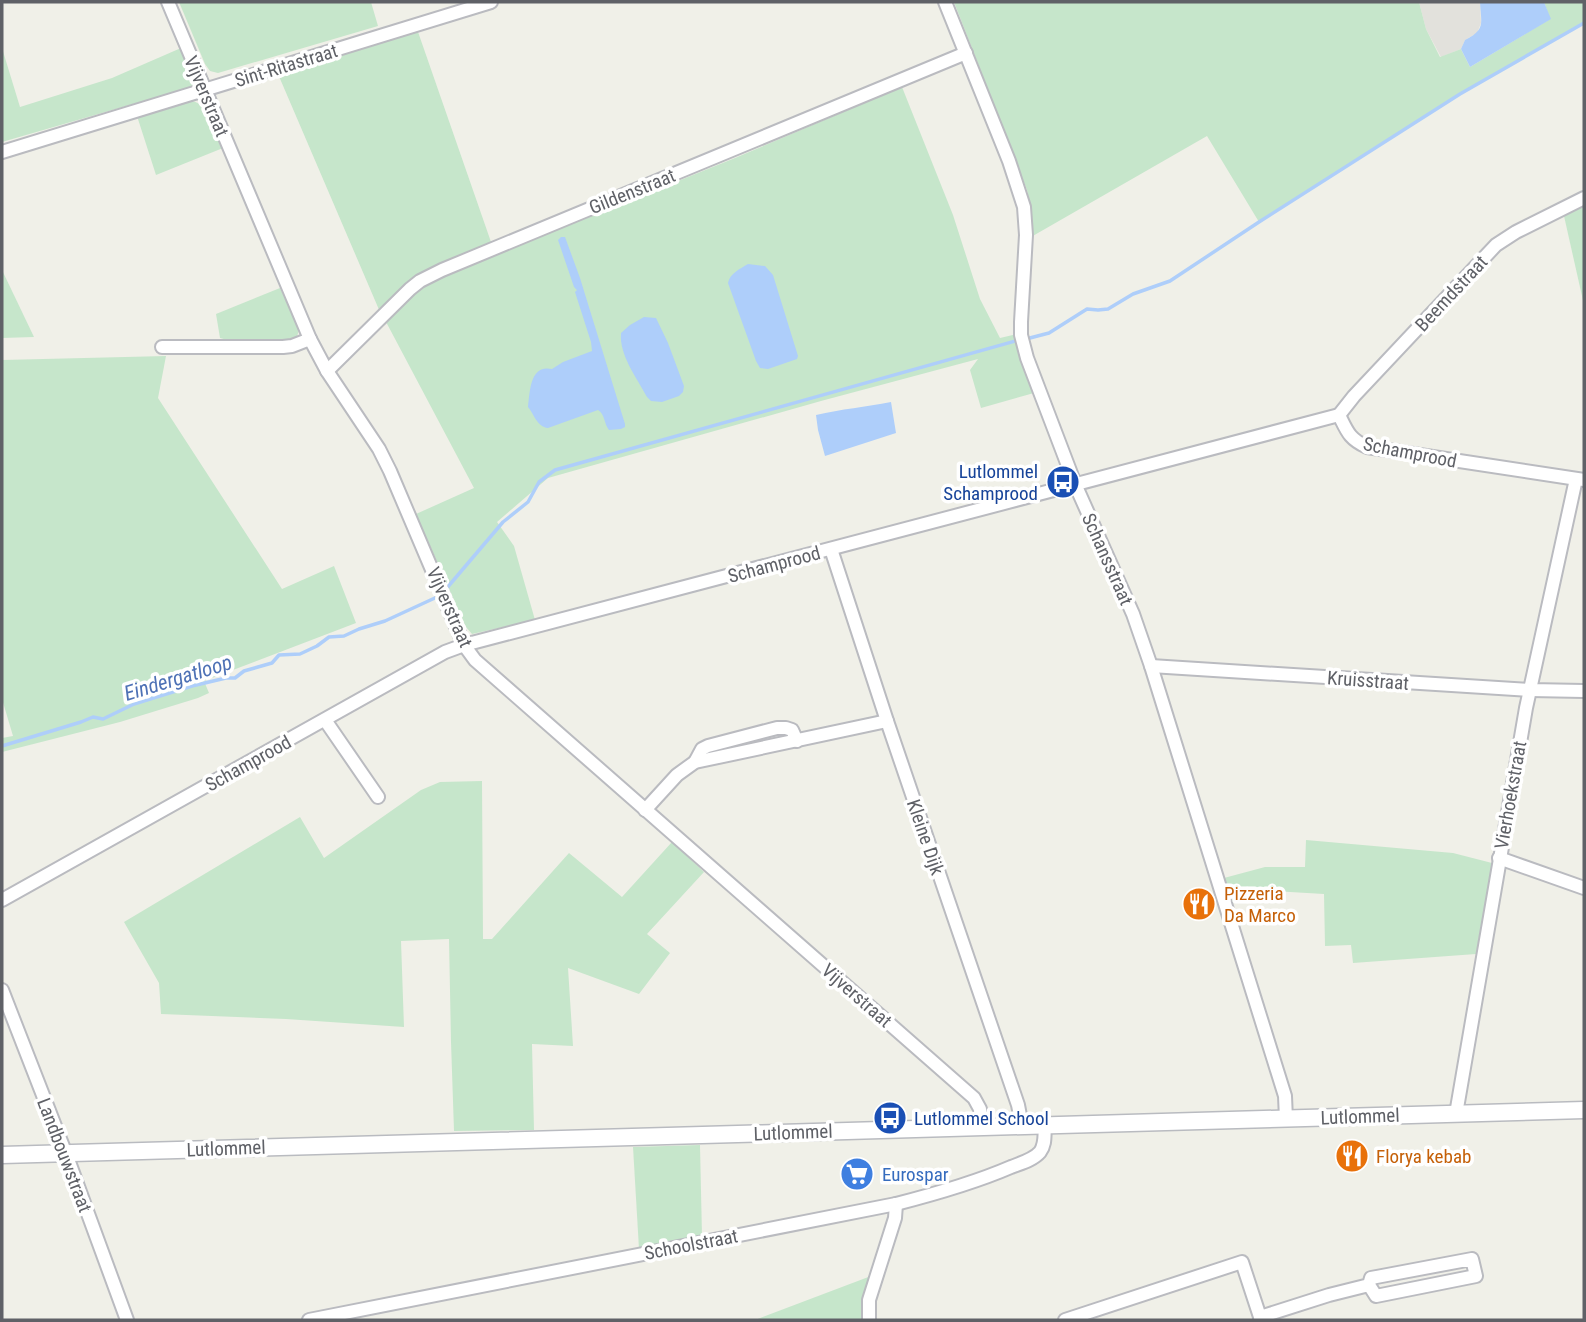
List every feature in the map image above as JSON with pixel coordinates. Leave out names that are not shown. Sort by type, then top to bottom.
[{"type":"main road","name":"Lutlommel","points":[[2,1154],[1584,1110]]},
{"type":"street","name":"Vijverstraat","points":[[167,2],[310,340],[327,372],[390,471],[464,645],[475,660],[974,1098],[980,1109],[981,1127]]},
{"type":"street","name":"Sint-Ritastraat","points":[[2,152],[491,2]]},
{"type":"street","name":"Schansstraat","points":[[945,2],[1009,160],[1024,207],[1026,234],[1022,339],[1027,358],[1075,484],[1133,614],[1151,666],[1285,1096],[1286,1119]]},
{"type":"street","name":"Gildenstraat","points":[[327,372],[410,289],[442,270],[966,53]]},
{"type":"street","name":"Beemdstraat","points":[[1339,415],[1496,245],[1584,198]]},
{"type":"street","points":[[162,347],[283,347],[310,340]]},
{"type":"street","name":"Schamprood","points":[[2,900],[445,652],[464,645],[1339,415],[1355,442],[1367,447],[1580,480]]},
{"type":"street","name":"Vierhoekstraat","points":[[1456,1114],[1526,708],[1580,480]]},
{"type":"street","name":"Kleine Dijk","points":[[831,549],[1018,1105],[1022,1126]]},
{"type":"street","name":"Kruisstraat","points":[[1151,666],[1530,691],[1584,691]]},
{"type":"street","points":[[325,720],[378,797]]},
{"type":"street","points":[[645,810],[677,775],[695,762],[887,722]]},
{"type":"street","points":[[1499,858],[1584,888]]},
{"type":"street","name":"Landbouwstraat","points":[[2,990],[127,1320]]},
{"type":"street","name":"Schoolstraat","points":[[309,1320],[941,1193],[1032,1158],[1044,1145],[1045,1125]]},
{"type":"street","points":[[869,1320],[869,1300],[895,1218],[896,1203]]},
{"type":"street","points":[[1472,1259],[1476,1276],[1376,1296],[1369,1285],[1371,1278],[1472,1259]]},
{"type":"street","points":[[1065,1320],[1242,1262],[1261,1319],[1329,1295],[1369,1285]]},
{"type":"shaded area","points":[[1419,2],[1480,2],[1481,23],[1477,33],[1465,40],[1461,49],[1441,57],[1426,29]]},
{"type":"green space","points":[[179,2],[371,2],[378,26],[218,73],[210,71],[205,64]]},
{"type":"green space","points":[[954,2],[1419,2],[1426,29],[1440,57],[1461,49],[1470,67],[1550,19],[1544,2],[1584,2],[1584,23],[1460,94],[1259,222],[1207,136],[1031,237],[1031,210],[1027,190]]},
{"type":"green space","points":[[417,29],[491,242],[412,279],[380,312],[278,74]]},
{"type":"green space","points":[[2,48],[20,107],[112,78],[181,48],[194,80],[188,88],[2,142]]},
{"type":"green space","points":[[902,87],[953,215],[980,299],[1000,338],[1017,334],[1034,393],[981,408],[970,370],[978,359],[548,478],[497,522],[514,546],[535,620],[472,634],[466,627],[416,514],[474,488],[385,320],[426,283]]},
{"type":"green space","points":[[192,101],[208,113],[223,148],[156,175],[137,116]]},
{"type":"green space","points":[[1584,206],[1584,305],[1564,216]]},
{"type":"green space","points":[[2,270],[34,337],[2,338]]},
{"type":"green space","points":[[280,288],[299,330],[296,340],[258,344],[220,338],[216,314]]},
{"type":"green space","points":[[166,356],[158,398],[282,589],[334,566],[356,623],[204,681],[209,693],[198,698],[120,722],[2,752],[2,738],[13,736],[2,699],[2,360]]},
{"type":"green space","points":[[482,781],[483,939],[492,939],[569,853],[622,897],[672,842],[704,872],[647,934],[670,953],[639,994],[568,968],[573,1046],[532,1044],[534,1130],[454,1131],[449,939],[401,941],[404,1027],[161,1014],[159,983],[124,922],[300,817],[324,858],[421,790],[440,782]]},
{"type":"green space","points":[[1306,840],[1453,853],[1492,863],[1476,954],[1353,963],[1351,945],[1325,946],[1324,894],[1273,891],[1233,903],[1224,878],[1265,867],[1305,867]]},
{"type":"green space","points":[[700,1145],[702,1236],[639,1249],[633,1147]]},
{"type":"green space","points":[[871,1276],[865,1292],[864,1320],[755,1320]]},
{"type":"water","points":[[1480,2],[1544,2],[1551,19],[1470,67],[1461,49],[1465,40],[1476,33],[1481,25]]},
{"type":"water","points":[[565,237],[580,278],[625,424],[621,429],[609,430],[598,410],[548,428],[538,423],[528,407],[532,380],[539,371],[552,369],[592,351],[575,292],[577,290],[558,240]]},
{"type":"water","points":[[748,264],[765,266],[773,275],[797,359],[768,369],[760,368],[756,361],[728,283],[733,274]]},
{"type":"water","points":[[644,317],[656,318],[684,386],[679,396],[662,402],[651,401],[647,397],[630,366],[621,341],[621,333]]},
{"type":"water","points":[[891,402],[896,433],[825,456],[816,415]]},
{"type":"waterway","points":[[1026,339],[1049,333],[1087,309],[1108,309],[1133,294],[1170,281],[1460,94],[1584,23]]},
{"type":"waterway","points":[[446,589],[503,522],[528,502],[539,482],[555,470],[1019,340]]},
{"type":"waterway","name":"Eindergatloop","points":[[2,746],[93,717],[103,719],[134,704],[192,686],[235,678],[244,671],[272,663],[279,655],[300,654],[329,637],[344,636],[385,621],[437,597]]},
{"type":"place","name":"Lutlommel Schamprood","points":[[1063,482]]},
{"type":"place","name":"Pizzeria Da Marco","points":[[1199,904]]},
{"type":"place","name":"Lutlommel School","points":[[890,1118]]},
{"type":"place","name":"Florya kebab","points":[[1352,1156]]},
{"type":"place","name":"Eurospar","points":[[857,1174]]}]
